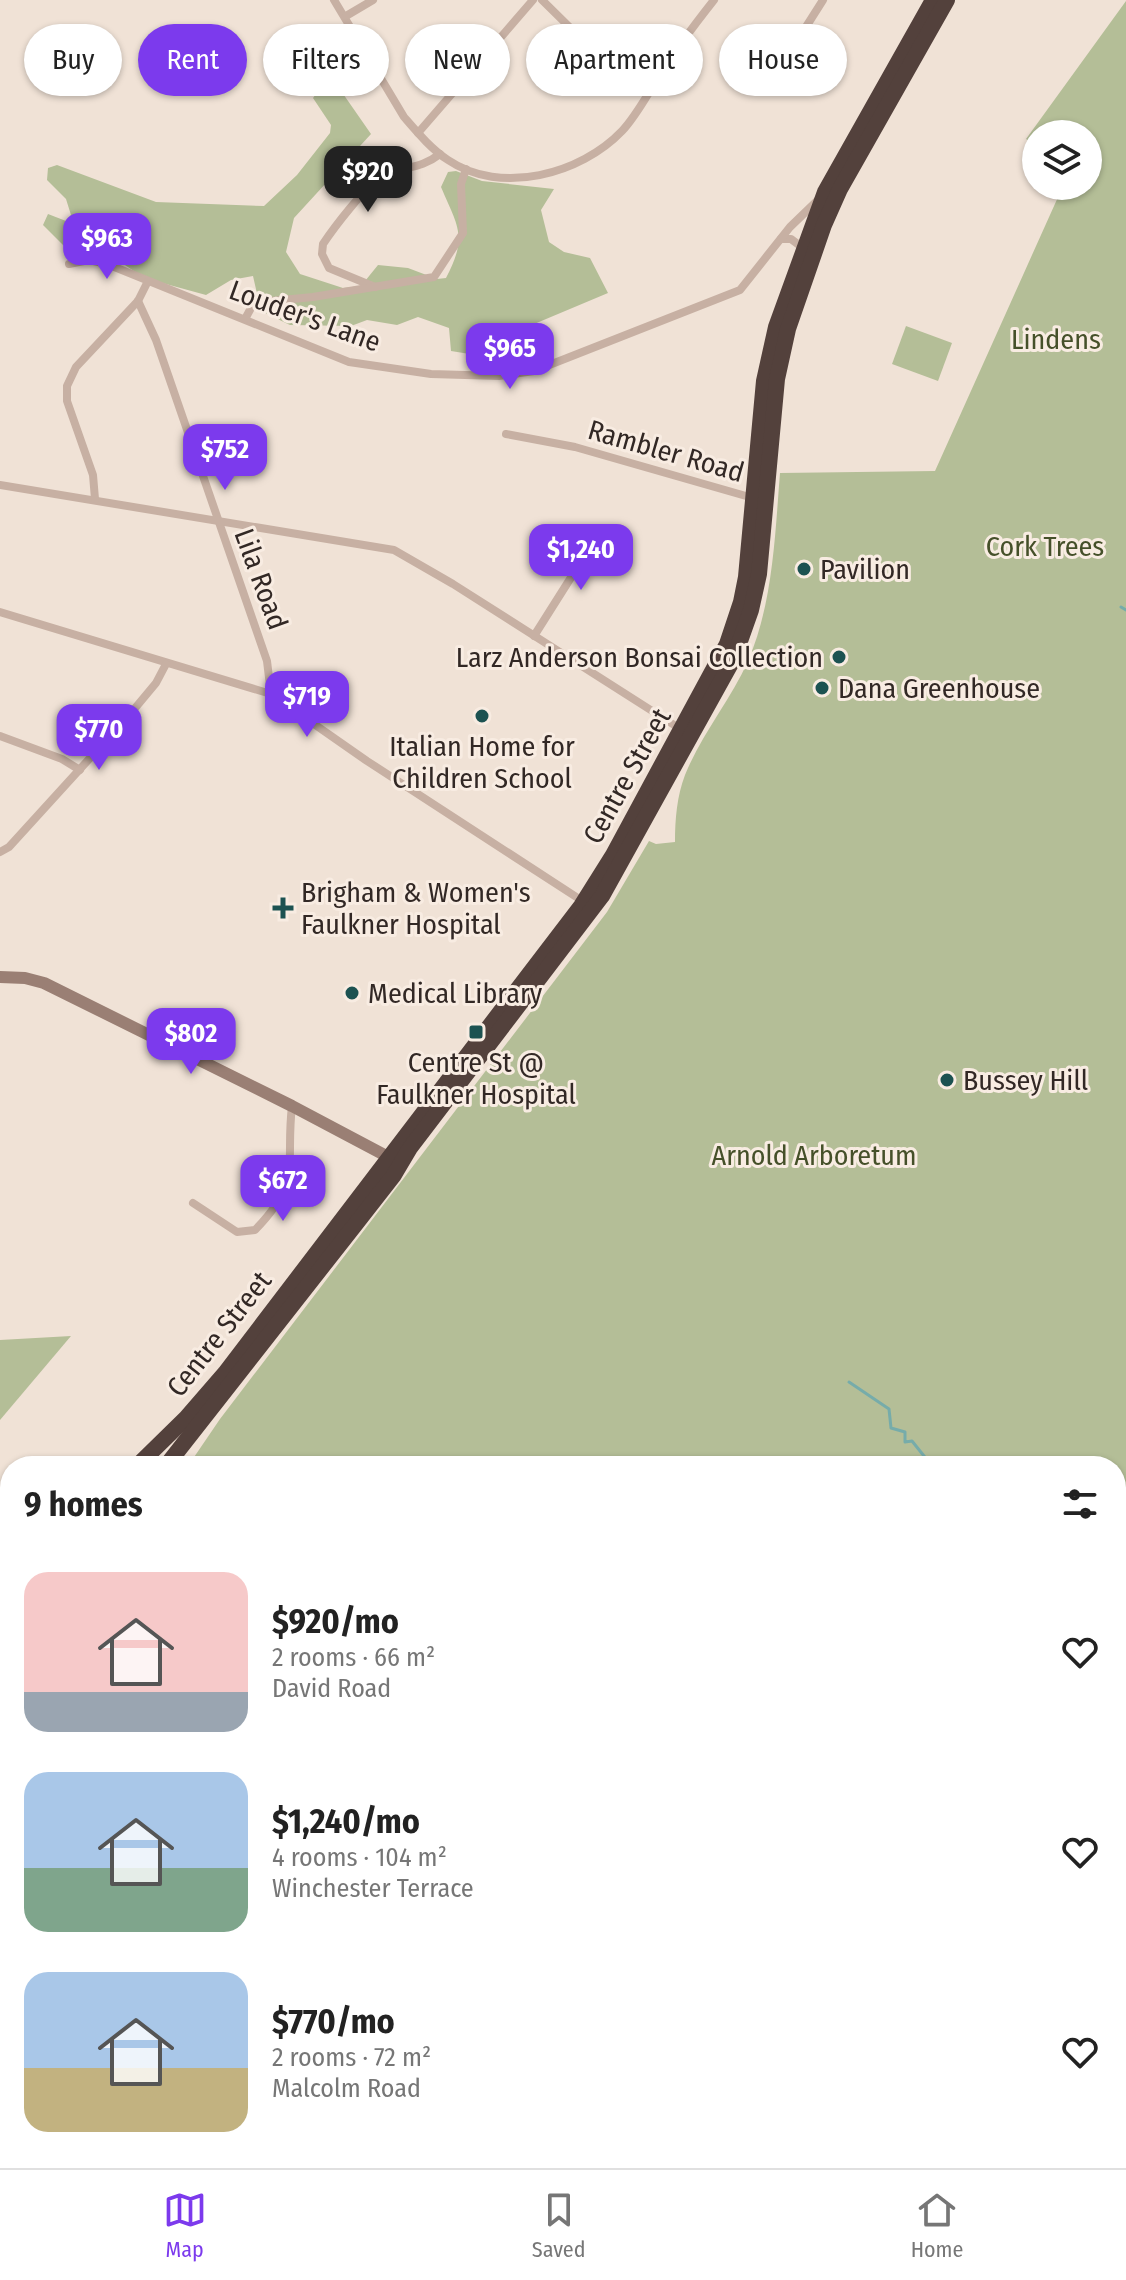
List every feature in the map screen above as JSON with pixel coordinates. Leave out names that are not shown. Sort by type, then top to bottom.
[{"type":"highway","name":"Centre Street","points":[[760,500],[767,360],[803,248],[823,195],[933,0]]},
{"type":"highway","name":"Centre Street","points":[[147,1456],[182,1423],[218,1381],[394,1160],[410,1148],[589,905],[687,734],[738,613],[760,500],[780,357],[822,232],[842,184],[947,0]]},
{"type":"highway","name":"Centre Street","points":[[174,1456],[208,1415],[394,1160]]},
{"type":"street","points":[[334,0],[393,99],[418,133],[440,154],[466,169],[489,176],[512,177],[564,168],[603,149],[625,128],[646,96]]},
{"type":"street","points":[[346,16],[373,0]]},
{"type":"street","points":[[418,133],[533,0]]},
{"type":"street","points":[[542,0],[566,24]]},
{"type":"street","points":[[695,24],[714,0]]},
{"type":"street","points":[[808,24],[823,0]]},
{"type":"street","points":[[376,288],[329,268],[322,254],[323,244],[378,179],[425,165],[440,154]]},
{"type":"street","points":[[245,319],[252,306],[261,302],[376,288],[434,277],[463,233],[461,184],[466,169]]},
{"type":"street","name":"Louder's Lane","points":[[69,264],[97,261],[349,362],[451,375],[523,374],[735,293],[747,284],[781,239],[823,195]]},
{"type":"street","points":[[781,239],[791,239],[803,248]]},
{"type":"street","points":[[95,499],[93,475],[67,401],[67,386],[76,367],[138,301],[148,281]]},
{"type":"street","name":"Lila Road","points":[[138,301],[156,340],[267,661],[271,694]]},
{"type":"street","name":"Rambler Road","points":[[506,434],[575,447],[760,500]]},
{"type":"street","points":[[0,485],[394,550],[453,584],[687,734]]},
{"type":"street","points":[[534,636],[601,530]]},
{"type":"street","points":[[0,612],[271,694],[420,796],[589,905]]},
{"type":"street","points":[[0,852],[9,847],[80,770],[156,683],[166,664]]},
{"type":"street","points":[[0,736],[62,759],[80,770]]},
{"type":"street","points":[[0,977],[44,983],[394,1160]]},
{"type":"street","points":[[193,1203],[237,1232],[255,1230],[279,1200],[289,1179],[292,1106]]},
{"type":"green space","name":"Arnold Arboretum","points":[[1126,1],[1126,1456],[195,1456],[607,912],[649,841],[656,844],[675,842],[677,808],[685,775],[741,676],[763,616],[772,568],[780,473],[935,471],[1057,200],[1102,200],[1102,120],[1040,120]]},
{"type":"green space","points":[[345,96],[371,134],[294,218],[286,252],[300,274],[343,288],[361,286],[378,265],[408,268],[437,279],[446,278],[459,241],[456,222],[441,187],[448,172],[456,171],[482,181],[554,189],[541,210],[549,242],[564,252],[590,258],[608,293],[494,341],[482,356],[451,351],[449,328],[418,317],[397,325],[367,320],[351,326],[290,325],[261,311],[253,276],[231,280],[206,295],[144,278],[122,263],[63,245],[43,225],[48,214],[66,221],[71,215],[66,199],[47,180],[48,168],[57,165],[156,202],[264,206],[297,175],[330,133],[331,125],[313,98]]},
{"type":"green space","points":[[906,326],[952,343],[938,381],[892,364]]},
{"type":"green space","points":[[71,1336],[0,1420],[0,1340]]},
{"type":"waterway","points":[[1121,607],[1126,610]]},
{"type":"waterway","points":[[849,1382],[889,1409],[891,1428],[905,1432],[905,1442],[912,1441],[924,1456]]},
{"type":"place","name":"Pavilion","points":[[804,569]]},
{"type":"place","name":"Larz Anderson Bonsai Collection","points":[[839,657]]},
{"type":"place","name":"Dana Greenhouse","points":[[822,688]]},
{"type":"place","name":"Italian Home for Children School","points":[[482,716]]},
{"type":"place","name":"Brigham & Women's Faulkner Hospital","points":[[283,908]]},
{"type":"place","name":"Medical Library","points":[[352,993]]},
{"type":"place","name":"Centre St @ Faulkner Hospital","points":[[476,1032]]},
{"type":"place","name":"Bussey Hill","points":[[947,1080]]},
{"type":"park label","name":"Lindens","points":[[1056,339]]},
{"type":"park label","name":"Cork Trees","points":[[1045,546]]}]
